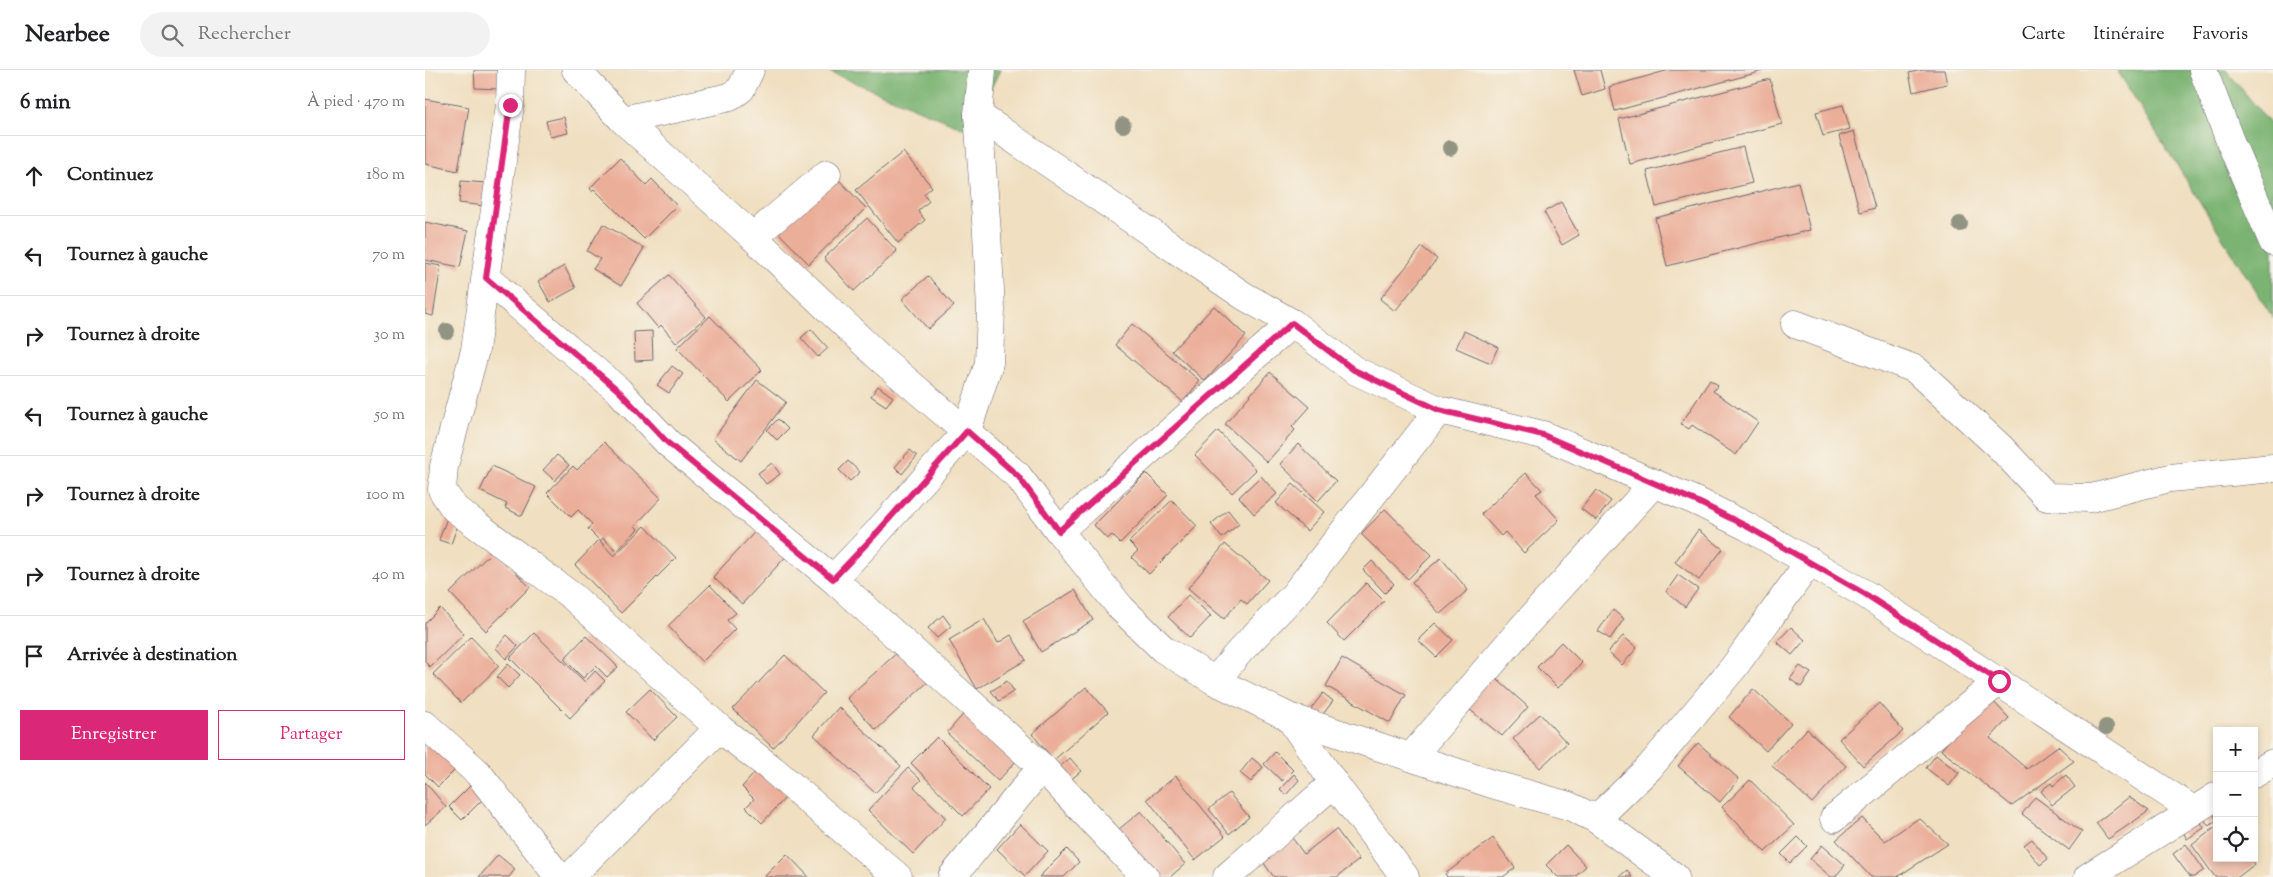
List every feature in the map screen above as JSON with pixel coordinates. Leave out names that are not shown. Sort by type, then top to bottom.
[{"type":"street","points":[[511,70],[510,105],[475,350],[444,466],[442,490],[454,508],[573,597],[719,728],[772,769],[898,877]]},
{"type":"street","points":[[576,70],[623,120],[753,237],[880,358],[1018,476],[1059,531],[1121,608],[1163,649],[1215,681],[1289,717],[1492,784],[1569,806],[1596,819],[1675,877]]},
{"type":"street","points":[[623,120],[730,97],[741,89],[749,70]]},
{"type":"street","points":[[833,579],[874,536],[967,431],[989,363],[991,310],[978,115],[982,70]]},
{"type":"street","points":[[2203,70],[2230,141],[2273,242]]},
{"type":"street","points":[[978,115],[1244,296],[1292,323],[1354,370],[1439,410],[1543,435],[1748,527],[1865,594],[2193,810]]},
{"type":"street","points":[[753,237],[827,174]]},
{"type":"street","points":[[486,278],[619,391],[668,443],[833,579],[1042,767],[1145,877]]},
{"type":"street","points":[[1059,531],[1292,323]]},
{"type":"street","points":[[1795,324],[1915,369],[2001,448],[2047,497],[2091,498],[2170,478],[2273,468]]},
{"type":"street","points":[[1215,681],[1240,651],[1294,595],[1439,410]]},
{"type":"street","points":[[1411,757],[1524,626],[1653,483]]},
{"type":"street","points":[[1596,819],[1649,768],[1734,667],[1810,561]]},
{"type":"street","points":[[1834,818],[1999,681]]},
{"type":"street","points":[[1289,717],[1334,783],[1405,877]]},
{"type":"street","points":[[425,724],[477,773],[559,877]]},
{"type":"street","points":[[571,877],[719,728]]},
{"type":"street","points":[[2257,772],[2273,763]]},
{"type":"street","points":[[952,877],[1042,767]]},
{"type":"street","points":[[1227,877],[1334,783]]},
{"type":"street","points":[[2088,877],[2213,798]]},
{"type":"green space","points":[[825,70],[1000,70],[970,131]]},
{"type":"green space","points":[[2117,70],[2226,70],[2273,127],[2273,318]]},
{"type":"building","points":[[474,70],[498,70],[499,89],[475,88]]},
{"type":"building","points":[[1574,70],[1600,70],[1605,89],[1582,96]]},
{"type":"building","points":[[1669,70],[1763,71],[1615,111],[1609,87]]},
{"type":"building","points":[[1922,70],[1944,70],[1947,84],[1913,92],[1909,73]]},
{"type":"building","points":[[1770,79],[1782,124],[1630,164],[1619,119]]},
{"type":"building","points":[[425,99],[469,107],[458,171],[425,164]]},
{"type":"building","points":[[1843,105],[1850,129],[1823,136],[1816,112]]},
{"type":"building","points":[[564,117],[568,133],[550,137],[546,121]]},
{"type":"building","points":[[1854,131],[1875,208],[1860,212],[1839,136]]},
{"type":"building","points":[[1743,147],[1752,183],[1656,207],[1647,171]]},
{"type":"building","points":[[903,152],[932,187],[924,194],[929,201],[918,211],[925,220],[898,243],[856,190]]},
{"type":"building","points":[[620,158],[646,185],[652,179],[677,206],[644,239],[594,189],[592,191],[590,188]]},
{"type":"building","points":[[833,174],[866,208],[809,264],[775,229]]},
{"type":"building","points":[[461,181],[486,183],[485,206],[459,203]]},
{"type":"building","points":[[1798,182],[1810,230],[1667,266],[1655,218]]},
{"type":"building","points":[[1561,202],[1579,235],[1562,245],[1544,212]]},
{"type":"building","points":[[867,218],[897,251],[854,291],[824,258]]},
{"type":"building","points":[[425,222],[468,231],[460,267],[425,260]]},
{"type":"building","points":[[603,224],[644,248],[621,286],[593,269],[600,259],[587,251]]},
{"type":"building","points":[[1422,247],[1437,259],[1395,311],[1380,299]]},
{"type":"building","points":[[425,263],[441,266],[433,316],[425,314]]},
{"type":"building","points":[[564,266],[576,288],[550,302],[538,281]]},
{"type":"building","points":[[669,275],[706,317],[676,343],[661,325],[658,328],[637,303]]},
{"type":"building","points":[[928,276],[954,306],[928,329],[902,299]]},
{"type":"building","points":[[1214,306],[1246,336],[1205,381],[1172,351]]},
{"type":"building","points":[[710,316],[762,370],[729,402],[677,348]]},
{"type":"building","points":[[1132,324],[1200,381],[1183,402],[1115,345]]},
{"type":"building","points":[[811,329],[828,348],[818,357],[801,338]]},
{"type":"building","points":[[652,331],[653,360],[635,361],[634,332]]},
{"type":"building","points":[[1464,331],[1498,347],[1491,363],[1456,348]]},
{"type":"building","points":[[672,366],[683,374],[669,393],[657,385]]},
{"type":"building","points":[[1270,372],[1310,407],[1292,427],[1295,430],[1267,462],[1225,424]]},
{"type":"building","points":[[757,380],[786,402],[741,461],[713,439]]},
{"type":"building","points":[[1710,380],[1718,385],[1713,391],[1758,422],[1736,455],[1692,425],[1689,429],[1681,424]]},
{"type":"building","points":[[878,386],[893,397],[886,406],[871,396]]},
{"type":"building","points":[[778,419],[788,429],[777,440],[767,430]]},
{"type":"building","points":[[1218,431],[1256,470],[1232,493],[1195,455]]},
{"type":"building","points":[[604,442],[661,498],[635,526],[638,529],[617,551],[603,538],[600,541],[588,529],[592,524],[578,510],[571,517],[547,493],[573,466],[577,470]]},
{"type":"building","points":[[1298,444],[1336,481],[1318,501],[1280,464]]},
{"type":"building","points":[[910,450],[917,456],[902,474],[895,467]]},
{"type":"building","points":[[557,455],[569,465],[555,481],[543,470]]},
{"type":"building","points":[[848,461],[860,472],[850,481],[839,470]]},
{"type":"building","points":[[772,463],[780,474],[766,484],[758,473]]},
{"type":"building","points":[[492,466],[536,487],[522,516],[505,508],[507,504],[480,491]]},
{"type":"building","points":[[1146,473],[1168,495],[1120,543],[1112,535],[1107,539],[1094,525]]},
{"type":"building","points":[[1526,473],[1542,490],[1536,494],[1559,520],[1524,553],[1505,532],[1501,536],[1481,514]]},
{"type":"building","points":[[1261,476],[1277,494],[1254,514],[1239,497]]},
{"type":"building","points":[[1293,484],[1324,512],[1307,531],[1276,503]]},
{"type":"building","points":[[1596,490],[1611,501],[1596,520],[1581,509]]},
{"type":"building","points":[[1172,500],[1197,526],[1149,574],[1131,557],[1138,551],[1129,542]]},
{"type":"building","points":[[1385,509],[1432,555],[1408,579],[1361,534]]},
{"type":"building","points":[[1228,510],[1239,524],[1222,538],[1211,524]]},
{"type":"building","points":[[448,515],[460,519],[451,544],[439,540]]},
{"type":"building","points":[[763,523],[792,550],[742,604],[713,577]]},
{"type":"building","points":[[645,526],[676,558],[621,613],[575,565],[599,540],[614,556]]},
{"type":"building","points":[[1698,530],[1723,549],[1699,580],[1675,562]]},
{"type":"building","points":[[1225,544],[1268,580],[1247,604],[1241,599],[1224,619],[1188,588]]},
{"type":"building","points":[[494,550],[530,587],[486,631],[450,593]]},
{"type":"building","points":[[1441,558],[1468,590],[1440,614],[1412,582]]},
{"type":"building","points":[[1372,561],[1394,584],[1385,593],[1363,570]]},
{"type":"building","points":[[1678,575],[1698,589],[1685,607],[1666,592]]},
{"type":"building","points":[[1366,583],[1384,601],[1344,641],[1327,623]]},
{"type":"building","points":[[710,585],[736,613],[727,620],[735,629],[702,662],[668,626]]},
{"type":"building","points":[[1075,590],[1093,620],[1041,652],[1023,621]]},
{"type":"building","points":[[1188,595],[1211,616],[1190,638],[1168,617]]},
{"type":"building","points":[[440,608],[464,634],[430,667],[425,662],[425,623]]},
{"type":"building","points":[[1613,610],[1624,619],[1610,639],[1598,631]]},
{"type":"building","points":[[943,615],[951,626],[937,638],[928,628]]},
{"type":"building","points":[[984,619],[998,643],[1011,635],[1026,660],[977,689],[949,640]]},
{"type":"building","points":[[1435,623],[1453,640],[1436,657],[1418,640]]},
{"type":"building","points":[[1791,627],[1805,640],[1792,655],[1777,642]]},
{"type":"building","points":[[534,633],[585,682],[595,671],[605,681],[570,718],[510,658]]},
{"type":"building","points":[[507,635],[518,646],[506,659],[496,648]]},
{"type":"building","points":[[586,636],[618,667],[607,677],[596,666],[583,678],[564,659]]},
{"type":"building","points":[[1623,636],[1637,648],[1622,665],[1608,652]]},
{"type":"building","points":[[471,637],[499,666],[461,703],[433,674]]},
{"type":"building","points":[[1561,642],[1582,663],[1558,688],[1537,667]]},
{"type":"building","points":[[900,650],[929,681],[876,730],[847,698]]},
{"type":"building","points":[[785,655],[824,693],[773,748],[733,709]]},
{"type":"building","points":[[1342,658],[1406,695],[1390,723],[1326,686]]},
{"type":"building","points":[[508,664],[520,675],[508,688],[497,677]]},
{"type":"building","points":[[1800,666],[1811,673],[1801,687],[1790,679]]},
{"type":"building","points":[[1490,673],[1528,707],[1502,736],[1463,704]]},
{"type":"building","points":[[1007,681],[1014,691],[999,701],[991,691]]},
{"type":"building","points":[[1086,687],[1108,712],[1054,760],[1032,734]]},
{"type":"building","points":[[650,689],[677,717],[653,740],[626,712]]},
{"type":"building","points":[[1753,689],[1791,723],[1766,751],[1729,717]]},
{"type":"building","points":[[1323,693],[1333,701],[1320,718],[1310,710]]},
{"type":"building","points":[[1987,695],[2009,718],[1990,738],[2027,769],[2058,746],[2074,761],[2012,806],[1941,750]]},
{"type":"building","points":[[1879,703],[1903,731],[1863,766],[1839,739]]},
{"type":"building","points":[[839,707],[901,766],[875,793],[814,735]]},
{"type":"building","points":[[967,710],[1018,759],[998,781],[947,733]]},
{"type":"building","points":[[1540,714],[1567,743],[1540,768],[1513,739]]},
{"type":"building","points":[[1807,729],[1846,766],[1812,803],[1772,766]]},
{"type":"building","points":[[425,735],[457,768],[438,787],[425,774]]},
{"type":"building","points":[[937,737],[989,789],[963,816],[911,763]]},
{"type":"building","points":[[1698,743],[1739,779],[1720,802],[1678,766]]},
{"type":"building","points":[[1275,752],[1293,770],[1282,781],[1264,764]]},
{"type":"building","points":[[1936,755],[1959,773],[1949,786],[1926,768]]},
{"type":"building","points":[[1070,758],[1081,771],[1068,782],[1057,769]]},
{"type":"building","points":[[1252,758],[1263,767],[1251,782],[1240,773]]},
{"type":"building","points":[[760,767],[788,795],[762,823],[746,807],[754,799],[742,787]]},
{"type":"building","points":[[908,768],[921,780],[914,787],[946,818],[913,854],[868,810]]},
{"type":"building","points":[[1294,774],[1299,780],[1286,795],[1280,789]]},
{"type":"building","points":[[2066,775],[2075,787],[2052,805],[2041,791],[2051,783],[2053,786]]},
{"type":"building","points":[[1176,776],[1225,836],[1195,860],[1147,799]]},
{"type":"building","points":[[477,779],[483,799],[462,820],[449,807]]},
{"type":"building","points":[[1750,780],[1794,825],[1765,852],[1722,807]]},
{"type":"building","points":[[425,782],[446,807],[425,825]]},
{"type":"building","points":[[1229,793],[1249,817],[1229,834],[1209,809]]},
{"type":"building","points":[[2035,797],[2082,832],[2069,850],[2022,814]]},
{"type":"building","points":[[2129,797],[2149,811],[2108,839],[2096,823]]},
{"type":"building","points":[[2211,809],[2213,824],[2209,826],[2201,815]]},
{"type":"building","points":[[1141,811],[1185,864],[1170,877],[1156,877],[1118,830]]},
{"type":"building","points":[[2195,812],[2204,828],[2187,839],[2178,823]]},
{"type":"building","points":[[1862,818],[1885,841],[1919,818],[1948,844],[1897,877],[1871,877],[1836,840]]},
{"type":"building","points":[[1020,824],[1048,851],[1025,876],[997,849]]},
{"type":"building","points":[[1336,829],[1359,860],[1337,877],[1274,877],[1260,858],[1290,835],[1304,854]]},
{"type":"building","points":[[2213,829],[2213,862],[2253,862],[2255,864],[2238,877],[2215,877],[2192,845]]},
{"type":"building","points":[[1798,837],[1807,846],[1790,863],[1781,854]]},
{"type":"building","points":[[1493,838],[1515,868],[1503,877],[1447,877],[1445,874]]},
{"type":"building","points":[[2032,839],[2048,859],[2040,865],[2024,845]]},
{"type":"building","points":[[2186,844],[2204,870],[2194,877],[2190,877],[2173,854]]},
{"type":"building","points":[[1566,845],[1586,866],[1575,877],[1558,877],[1546,865]]},
{"type":"building","points":[[1822,845],[1845,865],[1835,877],[1831,877],[1810,859]]},
{"type":"building","points":[[1067,849],[1079,862],[1064,877],[1039,877]]},
{"type":"building","points":[[787,854],[809,877],[764,877]]},
{"type":"building","points":[[498,855],[515,869],[509,877],[479,877]]},
{"type":"building","points":[[1627,870],[1632,877],[1619,877]]},
{"type":"route","points":[[510,105],[486,278],[619,391],[668,443],[833,579],[874,536],[967,431],[1018,476],[1059,531],[1292,323],[1354,370],[1439,410],[1543,435],[1700,503],[1748,527],[1865,594],[1999,681]]}]
